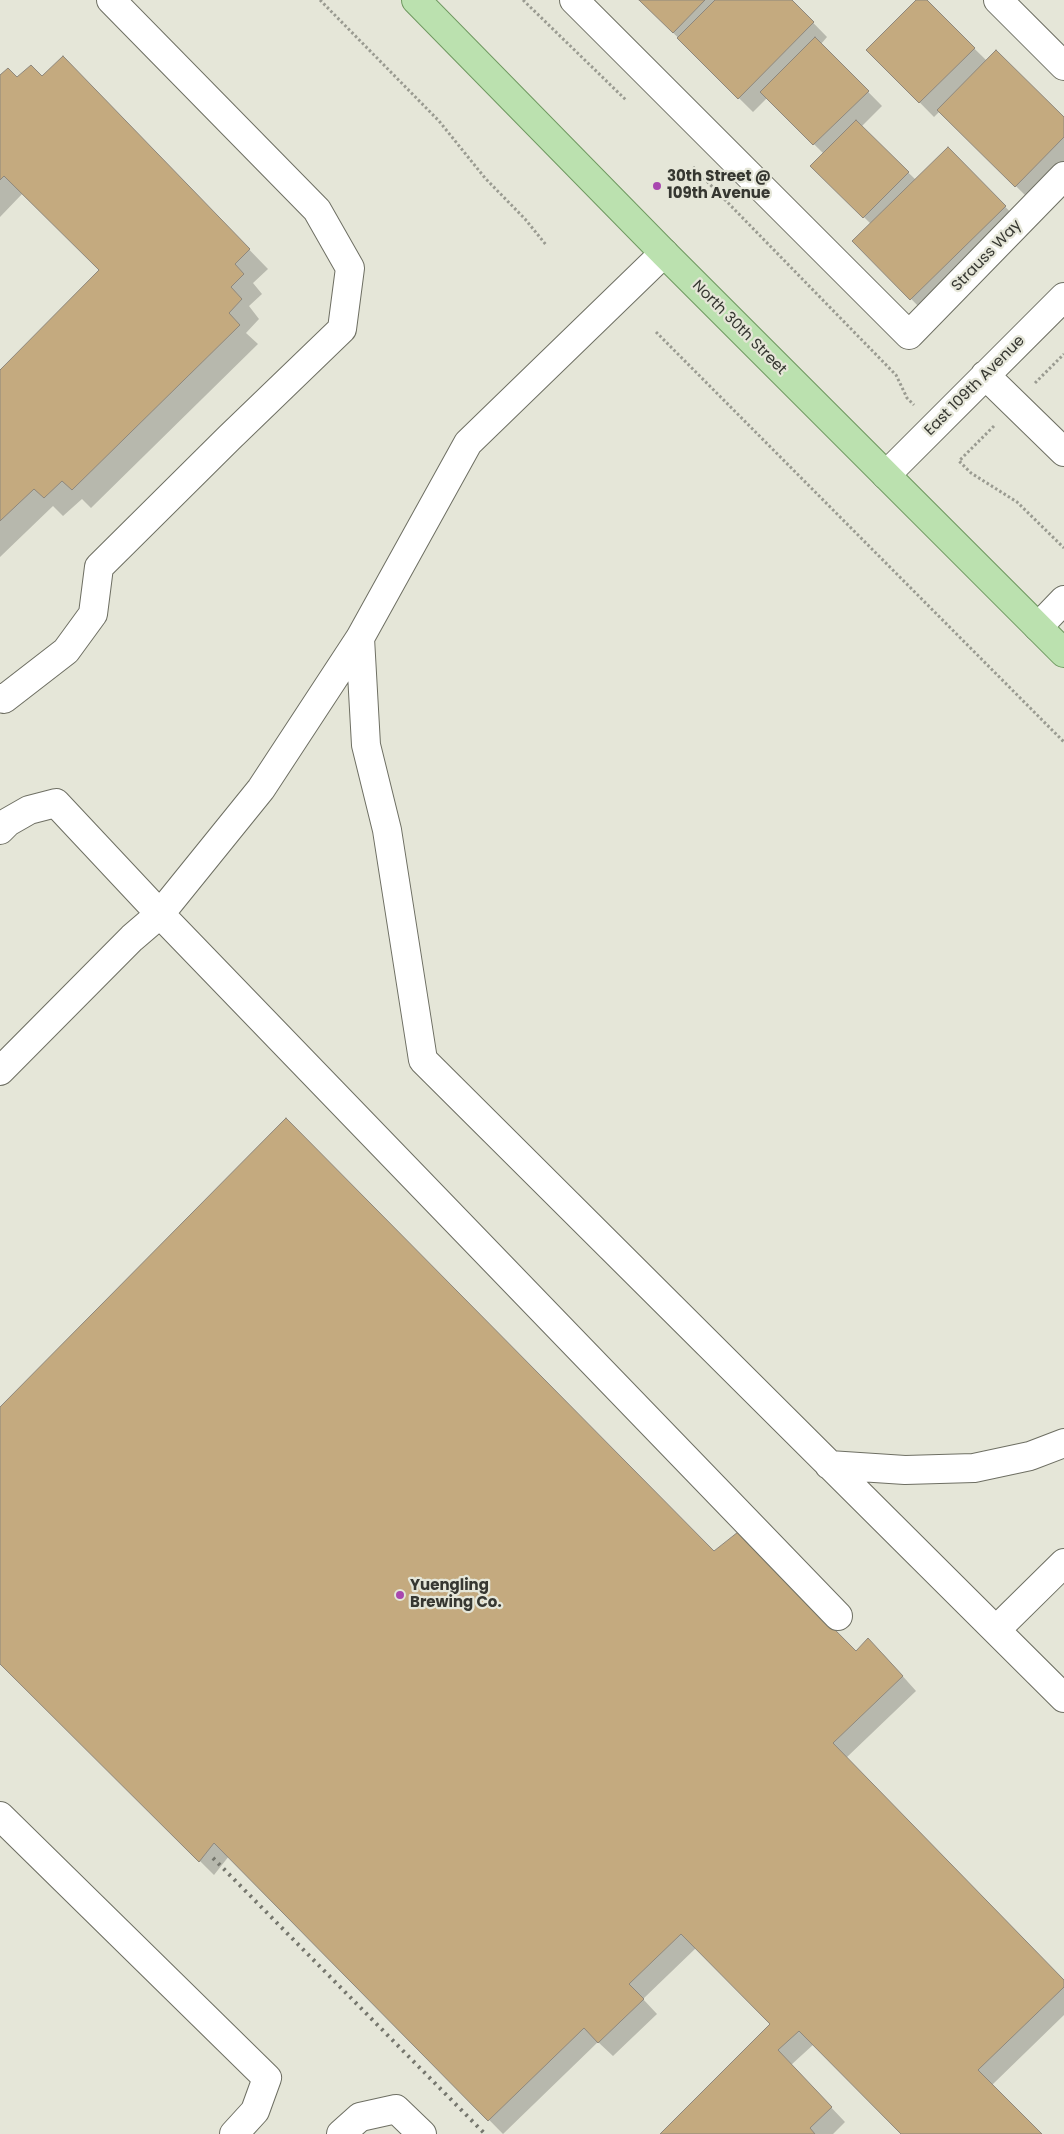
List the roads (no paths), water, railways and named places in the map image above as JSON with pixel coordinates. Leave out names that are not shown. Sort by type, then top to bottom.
[{"type":"main road","name":"North 30th Street","points":[[416,0],[664,253],[1064,653]]},
{"type":"street","points":[[0,698],[4,699],[66,651],[93,614],[99,567],[342,329],[350,268],[317,210],[111,0]]},
{"type":"street","name":"Strauss Way","points":[[574,0],[909,335],[1064,176]]},
{"type":"street","points":[[998,0],[1064,66]]},
{"type":"street","points":[[0,1071],[132,938],[160,914],[261,789],[360,638],[468,444],[664,253]]},
{"type":"street","name":"East 109th Avenue","points":[[886,475],[1064,296]]},
{"type":"street","points":[[986,375],[1064,452]]},
{"type":"street","points":[[1038,627],[1064,600]]},
{"type":"street","points":[[360,638],[366,745],[387,830],[423,1060],[1064,1698]]},
{"type":"street","points":[[0,830],[8,822],[29,810],[56,803],[160,914],[838,1616]]},
{"type":"street","points":[[829,1465],[905,1470],[974,1468],[1030,1456],[1064,1443]]},
{"type":"street","points":[[996,1630],[1064,1563]]},
{"type":"street","points":[[0,1816],[267,2078],[255,2110],[234,2134]]},
{"type":"street","points":[[341,2134],[360,2117],[396,2109],[422,2134]]},
{"type":"railway","points":[[213,1858],[485,2134]]},
{"type":"place","name":"30th Street @ 109th Avenue","points":[[657,186]]},
{"type":"place","name":"Yuengling Brewing Co.","points":[[400,1595]]}]
